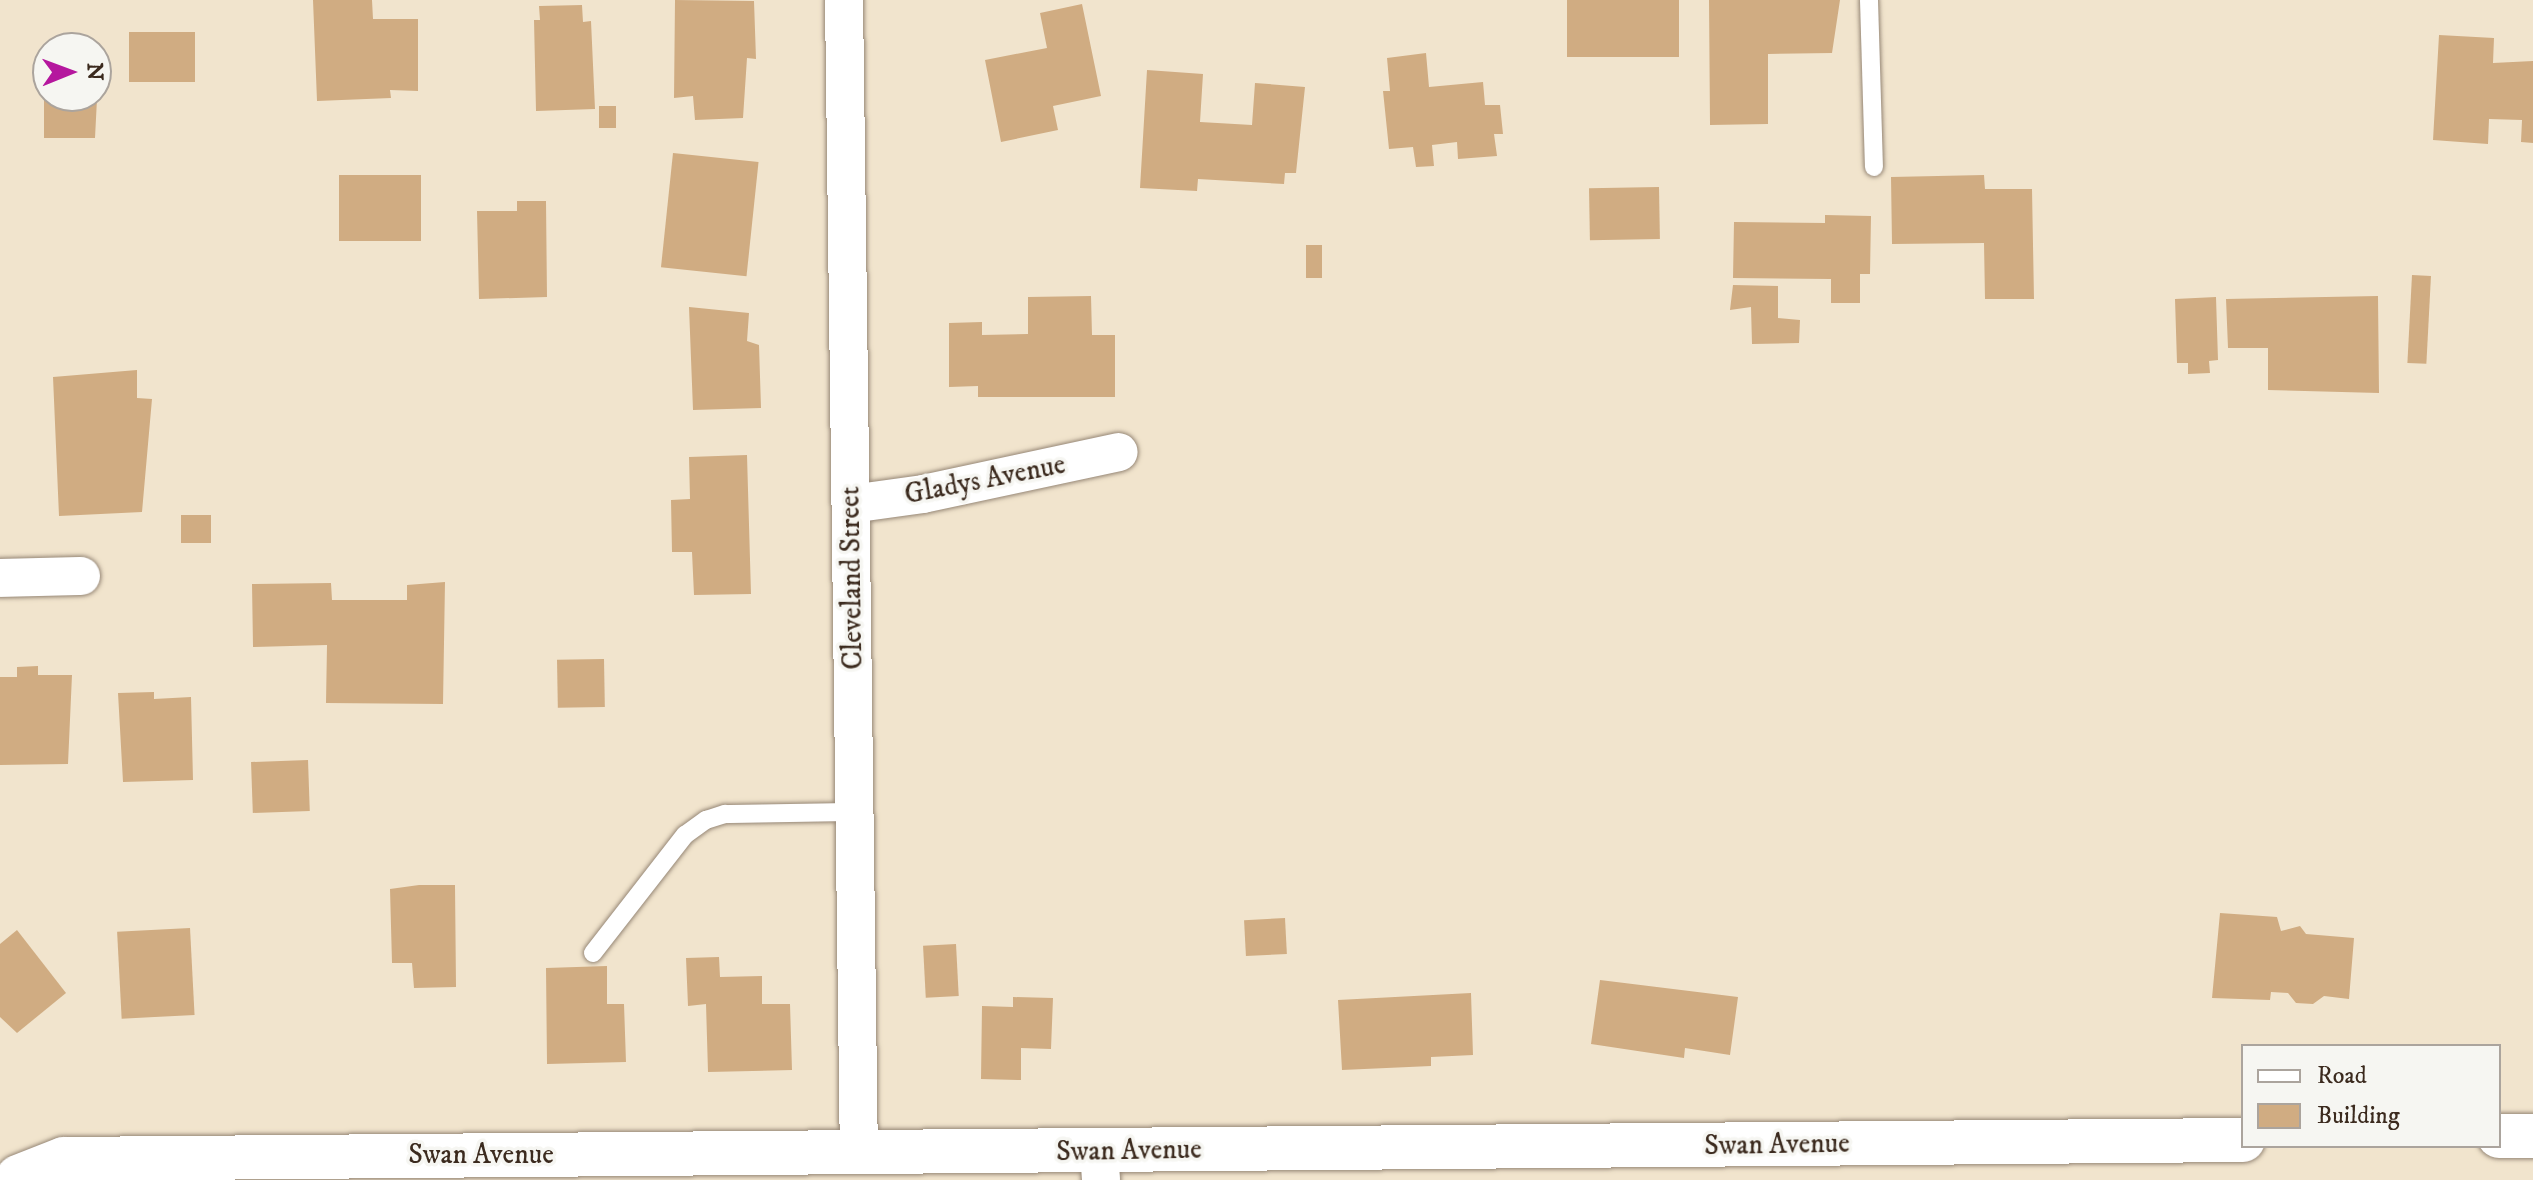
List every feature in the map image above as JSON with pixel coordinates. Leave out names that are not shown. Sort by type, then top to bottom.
[{"type":"street","name":"Cleveland Street","points":[[844,0],[859,1155]]},
{"type":"street","name":"Gladys Avenue","points":[[851,504],[923,494],[1119,452]]},
{"type":"street","points":[[0,578],[81,576]]},
{"type":"street","points":[[2501,1136],[2533,1136]]},
{"type":"street","name":"Swan Avenue","points":[[13,1171],[79,1159],[859,1155],[1100,1166],[2241,1140]]},
{"type":"lane","points":[[1869,0],[1874,167]]},
{"type":"lane","points":[[593,953],[685,835],[706,820],[725,814],[855,812]]},
{"type":"building","points":[[313,0],[372,0],[373,19],[418,19],[418,91],[390,90],[391,98],[317,101]]},
{"type":"building","points":[[675,0],[754,1],[756,59],[747,58],[743,118],[695,120],[693,96],[674,98]]},
{"type":"building","points":[[1567,0],[1679,0],[1679,57],[1567,57]]},
{"type":"building","points":[[1709,0],[1840,0],[1832,53],[1768,54],[1768,124],[1710,125]]},
{"type":"building","points":[[1082,4],[1101,96],[1053,106],[1058,130],[1001,142],[985,60],[1047,48],[1040,13]]},
{"type":"building","points":[[582,5],[583,22],[591,21],[595,109],[536,111],[534,20],[540,20],[539,6]]},
{"type":"building","points":[[129,32],[195,32],[195,82],[129,82]]},
{"type":"building","points":[[2439,35],[2494,38],[2493,63],[2533,61],[2533,143],[2521,142],[2522,120],[2489,119],[2488,144],[2433,140]]},
{"type":"building","points":[[1426,53],[1429,87],[1483,82],[1485,105],[1500,105],[1503,134],[1494,134],[1497,156],[1458,159],[1457,142],[1432,145],[1434,166],[1416,167],[1413,147],[1389,149],[1383,91],[1390,91],[1387,58]]},
{"type":"building","points":[[1147,70],[1203,74],[1200,122],[1252,125],[1255,83],[1305,87],[1296,173],[1285,173],[1284,184],[1198,179],[1197,191],[1140,188]]},
{"type":"building","points":[[599,106],[616,106],[616,128],[599,128]]},
{"type":"building","points":[[44,112],[96,112],[95,138],[44,138]]},
{"type":"building","points":[[673,153],[759,162],[747,276],[661,267]]},
{"type":"building","points":[[339,175],[421,175],[421,241],[339,241]]},
{"type":"building","points":[[1984,175],[1985,189],[2032,189],[2034,299],[1985,299],[1984,243],[1892,244],[1891,177]]},
{"type":"building","points":[[1659,187],[1660,239],[1590,240],[1589,188]]},
{"type":"building","points":[[517,201],[546,201],[547,297],[479,299],[477,211],[517,211]]},
{"type":"building","points":[[1825,215],[1871,216],[1870,274],[1860,274],[1860,303],[1831,303],[1831,279],[1733,278],[1734,222],[1825,223]]},
{"type":"building","points":[[1306,245],[1322,245],[1322,278],[1306,278]]},
{"type":"building","points":[[2412,275],[2431,276],[2426,364],[2407,363]]},
{"type":"building","points":[[1733,285],[1778,286],[1778,318],[1800,320],[1799,343],[1752,344],[1751,307],[1730,310]]},
{"type":"building","points":[[1091,296],[1092,335],[1115,335],[1115,397],[978,397],[978,386],[949,387],[949,323],[982,322],[982,335],[1028,334],[1028,297]]},
{"type":"building","points":[[2378,296],[2379,393],[2268,390],[2268,348],[2228,348],[2226,299]]},
{"type":"building","points":[[2216,297],[2218,360],[2209,361],[2210,373],[2188,374],[2188,363],[2177,363],[2175,299]]},
{"type":"building","points":[[689,307],[749,313],[747,341],[759,345],[761,408],[693,410]]},
{"type":"building","points":[[137,370],[137,398],[152,399],[142,512],[59,516],[53,377]]},
{"type":"building","points":[[747,455],[751,594],[694,595],[692,552],[672,552],[671,500],[690,499],[689,457]]},
{"type":"building","points":[[181,515],[211,515],[211,543],[181,543]]},
{"type":"building","points":[[445,582],[443,704],[326,703],[327,645],[253,647],[252,584],[331,583],[332,600],[407,600],[407,585]]},
{"type":"building","points":[[604,659],[605,707],[558,708],[557,660]]},
{"type":"building","points":[[38,666],[38,675],[72,675],[68,764],[0,765],[0,677],[17,677],[17,667]]},
{"type":"building","points":[[154,692],[154,699],[191,697],[193,780],[123,782],[118,693]]},
{"type":"building","points":[[308,760],[310,811],[253,813],[251,762]]},
{"type":"building","points":[[455,885],[456,987],[414,988],[412,963],[392,963],[390,889]]},
{"type":"building","points":[[2220,913],[2277,917],[2281,931],[2300,926],[2306,934],[2354,938],[2349,999],[2324,996],[2313,1004],[2296,1003],[2288,993],[2271,992],[2270,1000],[2212,998]]},
{"type":"building","points":[[1285,918],[1287,954],[1246,956],[1244,920]]},
{"type":"building","points":[[190,928],[195,1015],[122,1019],[117,932]]},
{"type":"building","points":[[17,930],[66,993],[17,1033],[0,1017],[0,944]]},
{"type":"building","points":[[956,944],[959,996],[926,998],[923,946]]},
{"type":"building","points":[[719,957],[720,977],[762,976],[762,1004],[790,1004],[792,1070],[708,1072],[706,1004],[688,1006],[686,958]]},
{"type":"building","points":[[607,966],[607,1004],[624,1004],[626,1062],[547,1064],[546,968]]},
{"type":"building","points":[[1600,980],[1738,997],[1730,1055],[1685,1048],[1684,1058],[1591,1044]]},
{"type":"building","points":[[1471,993],[1473,1055],[1431,1057],[1431,1066],[1342,1070],[1338,1000]]},
{"type":"building","points":[[1013,997],[1053,998],[1051,1049],[1021,1048],[1021,1080],[981,1079],[982,1006],[1013,1007]]}]
